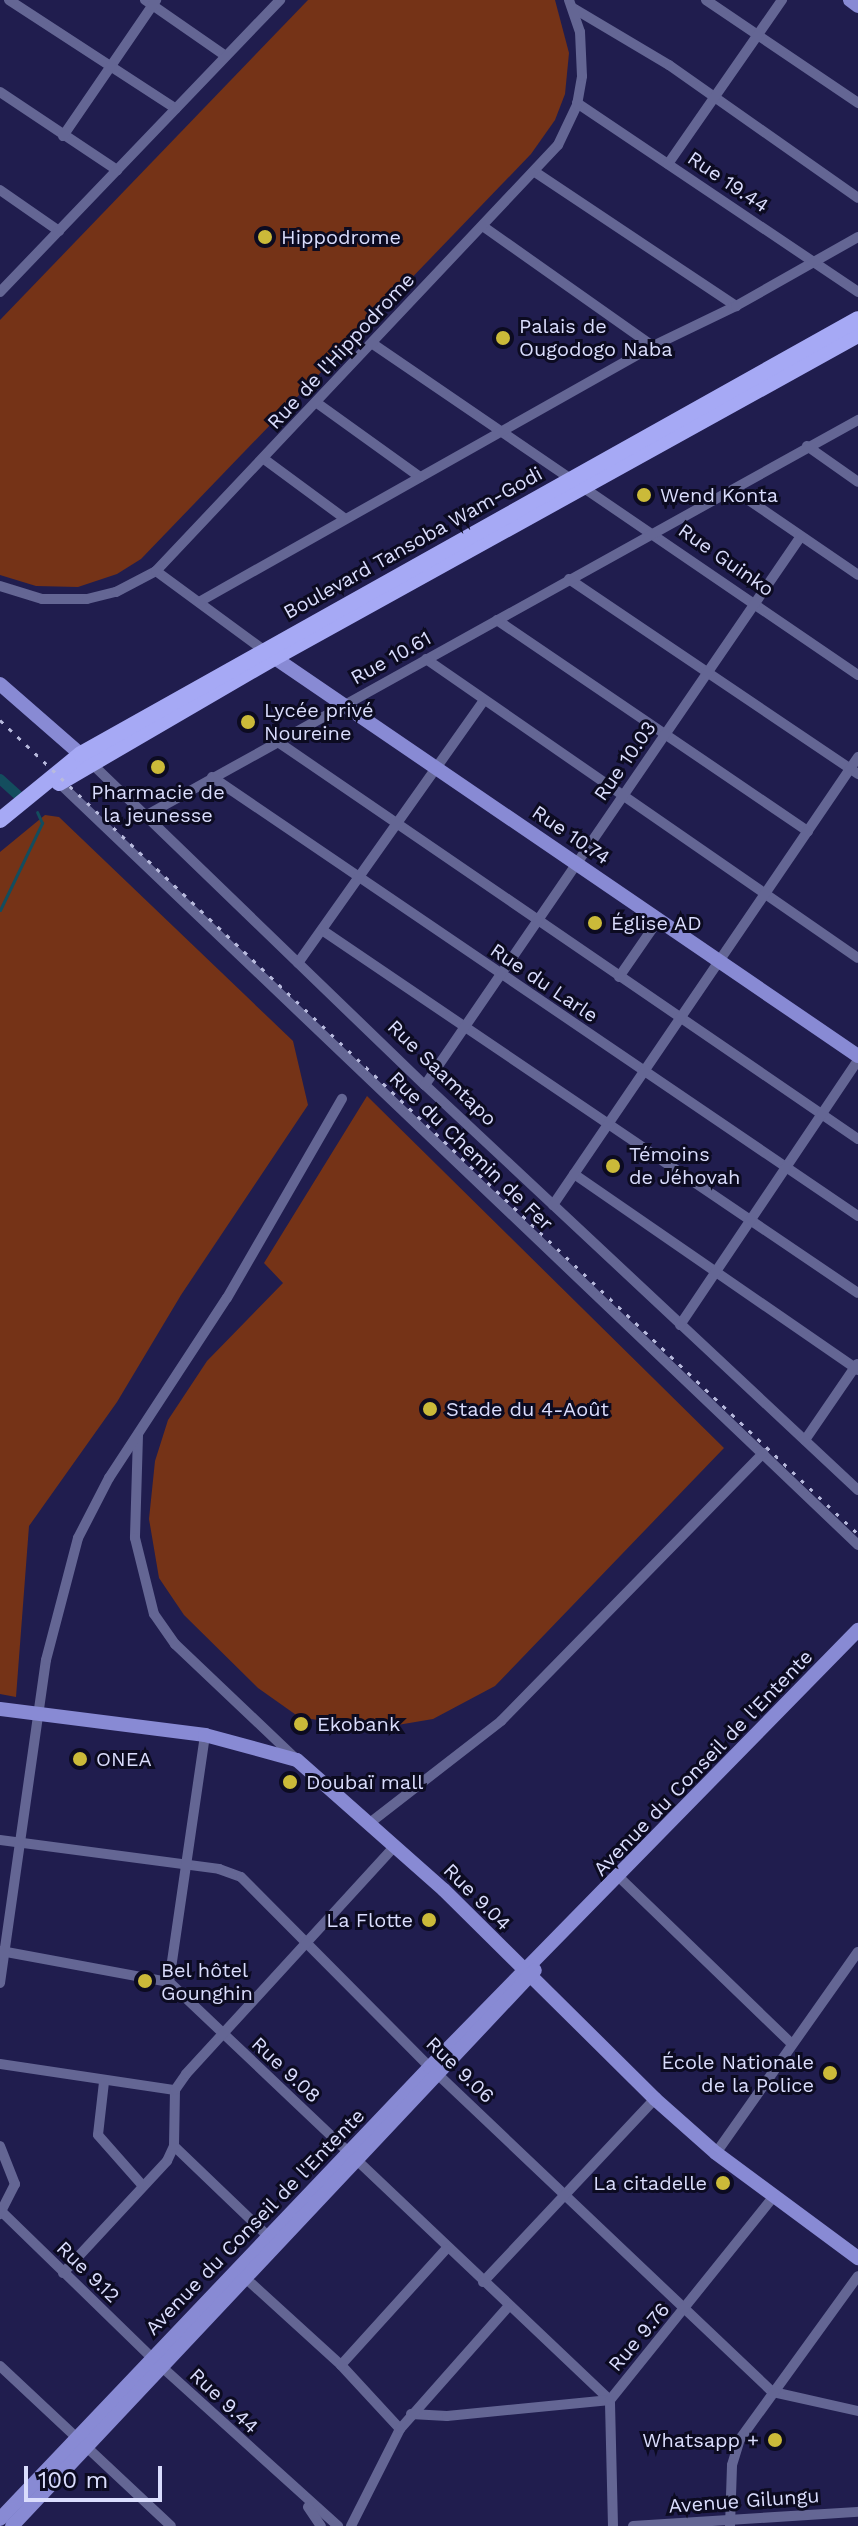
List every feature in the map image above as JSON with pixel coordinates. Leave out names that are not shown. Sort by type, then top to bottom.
[{"type":"main road","points":[[850,0],[858,6]]},
{"type":"main road","name":"Boulevard Tansoba Wam-Godi","points":[[577,483],[858,319]]},
{"type":"main road","name":"Boulevard Tansoba Wam-Godi","points":[[4,812],[85,758],[268,653],[577,483],[858,335]]},
{"type":"main road","name":"Rue 10.74","points":[[268,653],[717,958],[858,1058]]},
{"type":"main road","name":"Rue Saamtapo","points":[[0,684],[85,758]]},
{"type":"main road","name":"Boulevard Tansoba Wam-Godi","points":[[0,833],[85,758]]},
{"type":"main road","name":"Avenue du Conseil de l'Entente","points":[[7,2516],[81,2444],[858,1630]]},
{"type":"main road","name":"Rue 9.04","points":[[0,1709],[205,1735],[297,1760],[371,1822],[655,2099],[716,2153],[858,2258]]},
{"type":"street","points":[[9,0],[176,109]]},
{"type":"street","points":[[2,287],[279,0]]},
{"type":"street","points":[[706,0],[858,103]]},
{"type":"street","points":[[668,164],[782,0]]},
{"type":"street","points":[[63,136],[151,2],[226,56]]},
{"type":"street","points":[[571,4],[619,32],[858,198]]},
{"type":"street","name":"Rue de l'Hippodrome","points":[[0,586],[42,599],[87,599],[116,592],[156,571],[484,227],[558,145],[577,103],[583,61],[571,4]]},
{"type":"street","points":[[0,92],[117,170]]},
{"type":"street","name":"Rue 19.44","points":[[577,103],[858,292]]},
{"type":"street","points":[[535,172],[736,306]]},
{"type":"street","points":[[0,190],[59,231]]},
{"type":"street","points":[[484,227],[653,346]]},
{"type":"street","points":[[199,602],[344,518],[506,432],[653,346],[736,306],[858,237]]},
{"type":"street","name":"Rue Guinko","points":[[373,344],[655,533],[858,675]]},
{"type":"street","points":[[317,403],[420,477]]},
{"type":"street","name":"Rue 10.61","points":[[145,816],[858,420]]},
{"type":"street","points":[[807,446],[858,482]]},
{"type":"street","points":[[264,459],[344,518]]},
{"type":"street","points":[[734,490],[858,575]]},
{"type":"street","name":"Rue 10.03","points":[[425,1085],[801,536]]},
{"type":"street","points":[[156,571],[268,653]]},
{"type":"street","points":[[569,579],[854,771]]},
{"type":"street","points":[[497,620],[808,831]]},
{"type":"street","points":[[426,659],[858,958]]},
{"type":"street","points":[[298,963],[484,700]]},
{"type":"street","points":[[278,742],[858,1139]]},
{"type":"street","points":[[553,1205],[610,1123],[676,1017],[854,771],[858,757]]},
{"type":"street","name":"Rue Saamtapo","points":[[85,758],[425,1085],[857,1488]]},
{"type":"street","name":"Rue du Larle","points":[[212,777],[858,1216]]},
{"type":"street","name":"Rue du Chemin de Fer","points":[[59,783],[858,1545]]},
{"type":"street","points":[[619,977],[659,919]]},
{"type":"street","points":[[322,930],[858,1293]]},
{"type":"street","points":[[680,1325],[858,1058]]},
{"type":"street","points":[[0,1983],[2,1952],[22,1843],[38,1715],[57,1606],[78,1538],[138,1433],[227,1298],[342,1099]]},
{"type":"street","points":[[574,1174],[713,1273],[857,1367],[805,1440]]},
{"type":"street","points":[[138,1433],[135,1538],[154,1614],[175,1644],[297,1760]]},
{"type":"street","points":[[371,1822],[501,1721],[763,1453]]},
{"type":"street","points":[[2,1952],[169,1982],[205,1735]]},
{"type":"street","name":"Rue 9.06","points":[[0,1840],[184,1864],[241,1877],[435,2072],[773,2392]]},
{"type":"street","points":[[63,2273],[143,2186],[174,2146],[175,2090],[221,2034],[395,1846]]},
{"type":"street","points":[[620,1878],[792,2044]]},
{"type":"street","points":[[716,2153],[858,1952]]},
{"type":"street","name":"Rue 9.08","points":[[169,1982],[446,2249],[610,2400]]},
{"type":"street","points":[[0,2064],[104,2082],[175,2090]]},
{"type":"street","points":[[104,2082],[98,2135],[143,2186]]},
{"type":"street","points":[[483,2282],[655,2099]]},
{"type":"street","points":[[0,2146],[15,2184],[1,2213]]},
{"type":"street","points":[[174,2146],[274,2241]]},
{"type":"street","name":"Rue 9.76","points":[[613,2526],[610,2400],[773,2197]]},
{"type":"street","name":"Rue 9.12","points":[[1,2213],[157,2363]]},
{"type":"street","points":[[341,2365],[446,2249]]},
{"type":"street","points":[[242,2274],[341,2365],[400,2429]]},
{"type":"street","points":[[730,2523],[732,2465],[740,2439],[858,2276]]},
{"type":"street","points":[[351,2526],[400,2429],[508,2307]]},
{"type":"street","name":"Rue 9.44","points":[[157,2363],[296,2493]]},
{"type":"street","points":[[0,2366],[163,2523]]},
{"type":"street","points":[[773,2392],[858,2411]]},
{"type":"street","points":[[411,2414],[447,2416],[610,2400]]},
{"type":"street","points":[[296,2493],[321,2526]]},
{"type":"street","points":[[296,2493],[338,2526]]},
{"type":"street","name":"Avenue Gilungu","points":[[633,2526],[730,2523],[858,2512]]},
{"type":"shaded area","name":"Hippodrome","points":[[308,0],[555,0],[569,53],[565,94],[555,120],[531,154],[141,559],[117,574],[78,587],[36,586],[0,575],[0,320]]},
{"type":"shaded area","points":[[45,815],[59,817],[293,1041],[308,1105],[181,1295],[117,1402],[29,1526],[16,1697],[0,1694],[0,852]]},
{"type":"shaded area","name":"Stade du 4-Août","points":[[367,1096],[724,1448],[495,1686],[433,1719],[374,1729],[299,1717],[258,1688],[184,1615],[159,1578],[149,1519],[155,1461],[168,1420],[207,1361],[283,1283],[264,1263]]},
{"type":"waterway","points":[[0,779],[19,796]]},
{"type":"waterway","points":[[0,910],[42,823],[37,812]]},
{"type":"railway","points":[[0,720],[858,1534]]},
{"type":"place","name":"Hippodrome","points":[[265,237]]},
{"type":"place","name":"Palais de Ougodogo Naba","points":[[503,338]]},
{"type":"place","name":"Wend Konta","points":[[644,495]]},
{"type":"place","name":"Lycée privé Noureine","points":[[248,722]]},
{"type":"place","name":"Pharmacie de la jeunesse","points":[[158,767]]},
{"type":"place","name":"Église AD","points":[[595,923]]},
{"type":"place","name":"Témoins de Jéhovah","points":[[613,1166]]},
{"type":"place","name":"Stade du 4-Août","points":[[430,1409]]},
{"type":"place","name":"Ekobank","points":[[301,1724]]},
{"type":"place","name":"ONEA","points":[[80,1759]]},
{"type":"place","name":"Doubaï mall","points":[[290,1782]]},
{"type":"place","name":"La Flotte","points":[[429,1920]]},
{"type":"place","name":"Bel hôtel Gounghin","points":[[145,1981]]},
{"type":"place","name":"École Nationale de la Police","points":[[830,2073]]},
{"type":"place","name":"La citadelle","points":[[723,2183]]},
{"type":"place","name":"Whatsapp +","points":[[775,2440]]}]
